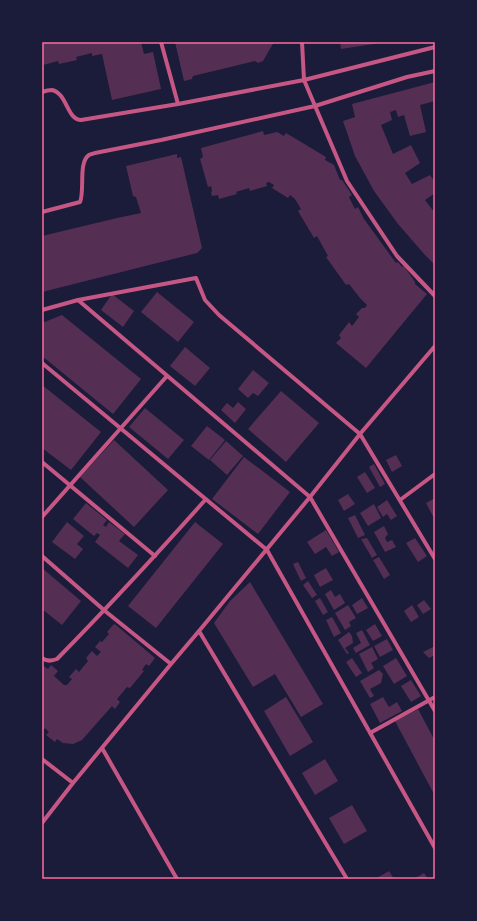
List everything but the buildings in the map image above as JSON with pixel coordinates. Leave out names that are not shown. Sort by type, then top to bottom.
[{"type":"street","points":[[161,42],[178,104]]},
{"type":"street","points":[[302,42],[304,80],[347,181],[397,256],[435,296]]},
{"type":"street","points":[[42,92],[52,90],[59,94],[73,117],[78,120],[178,104],[304,80],[435,47]]},
{"type":"street","points":[[42,212],[80,202],[82,194],[83,164],[88,155],[315,106],[407,77],[435,70]]},
{"type":"street","points":[[42,310],[78,300],[196,278],[205,300],[219,315],[360,434],[435,559]]},
{"type":"street","points":[[78,300],[310,497],[435,711]]},
{"type":"street","points":[[42,823],[170,664],[267,550],[360,434],[435,346]]},
{"type":"street","points":[[42,363],[267,550],[435,848]]},
{"type":"street","points":[[42,518],[167,376]]},
{"type":"street","points":[[42,462],[155,556]]},
{"type":"street","points":[[400,500],[435,474]]},
{"type":"street","points":[[42,658],[51,662],[57,659],[105,611],[206,499]]},
{"type":"street","points":[[42,556],[105,611],[170,664]]},
{"type":"street","points":[[199,631],[347,879]]},
{"type":"street","points":[[370,733],[435,697]]},
{"type":"street","points":[[102,748],[177,879]]},
{"type":"street","points":[[42,759],[73,783]]}]
